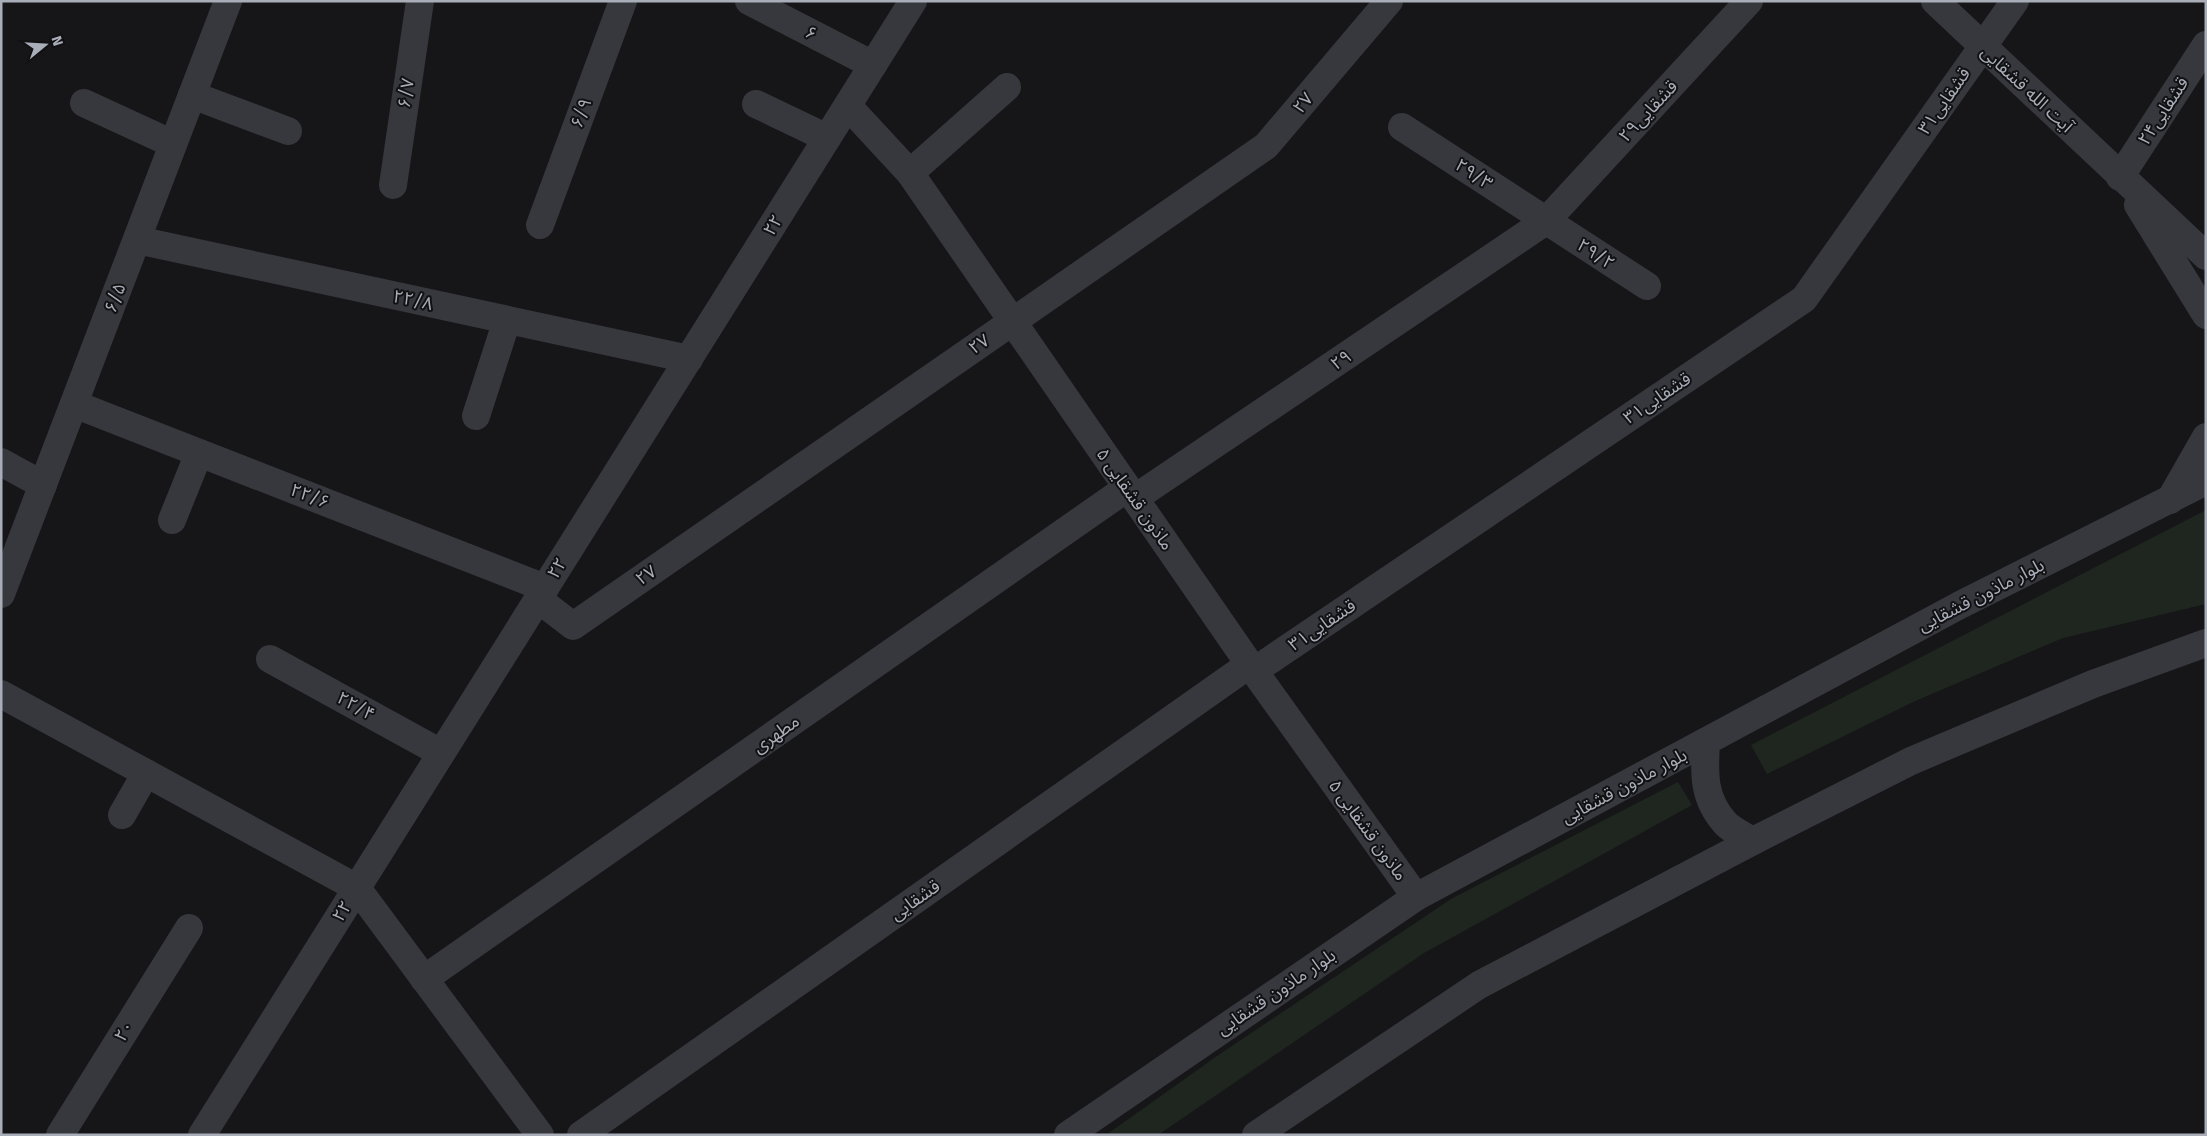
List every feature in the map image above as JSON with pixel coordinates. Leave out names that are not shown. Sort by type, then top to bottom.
[{"type":"street","name":"۶/۵","points":[[1,594],[228,1]]},
{"type":"street","name":"۶/۷","points":[[393,185],[420,1]]},
{"type":"street","name":"۶/۹","points":[[540,225],[623,1]]},
{"type":"street","name":"۶","points":[[749,1],[873,65]]},
{"type":"street","name":"۲۲","points":[[202,1135],[913,1]]},
{"type":"street","name":"۲۷","points":[[541,594],[573,626],[1266,146],[1389,1]]},
{"type":"street","name":"قشقایی۲۹","points":[[1546,221],[1749,1]]},
{"type":"street","name":"آیت الله قشقایی","points":[[1935,1],[2120,176]]},
{"type":"street","name":"۳۱قشقایی","points":[[1252,668],[1804,299],[2015,1]]},
{"type":"street","name":"قشقایی۲۴","points":[[2120,176],[2206,45]]},
{"type":"street","points":[[910,173],[1007,87]]},
{"type":"street","points":[[192,95],[288,131]]},
{"type":"street","points":[[84,103],[174,144]]},
{"type":"street","points":[[756,104],[827,138]]},
{"type":"street","name":"ماذون قشقایی ۵","points":[[848,106],[910,173],[1252,668],[1416,896]]},
{"type":"street","name":"۲۹/۳","points":[[1402,126],[1546,221]]},
{"type":"street","points":[[2120,176],[2206,256]]},
{"type":"street","points":[[2120,176],[2206,316]]},
{"type":"street","name":"۲۹/۲","points":[[1546,221],[1646,286]]},
{"type":"street","name":"۲۹","points":[[1131,493],[1546,221]]},
{"type":"street","name":"۲۲/۸","points":[[137,240],[688,359]]},
{"type":"street","points":[[476,416],[507,320]]},
{"type":"street","name":"۲۲/۶","points":[[74,404],[199,453],[541,594]]},
{"type":"street","points":[[2170,500],[2206,437]]},
{"type":"street","points":[[172,520],[199,453]]},
{"type":"street","points":[[1,462],[43,485]]},
{"type":"street","name":"بلوار ماذون قشقایی","points":[[1068,1135],[1416,896],[1960,605],[2206,481]]},
{"type":"street","name":"مطهری","points":[[424,980],[1131,493]]},
{"type":"street","points":[[1256,1135],[1478,985],[1753,841],[1911,761],[2093,684],[2206,643]]},
{"type":"street","name":"۲۲/۴","points":[[270,659],[441,753]]},
{"type":"street","name":"قشقایی","points":[[581,1135],[1252,668]]},
{"type":"street","points":[[1,694],[357,888],[540,1135]]},
{"type":"street","points":[[1706,742],[1704,777],[1710,801],[1727,825],[1753,841]]},
{"type":"street","points":[[122,815],[146,773]]},
{"type":"street","name":"۲۰","points":[[60,1135],[189,928]]},
{"type":"shaded area","points":[[2206,510],[2206,604],[2063,638],[1913,702],[1767,774],[1751,745]]},
{"type":"shaded area","points":[[1678,782],[1692,805],[1424,953],[1158,1135],[1106,1135],[1217,1056],[1451,899]]}]
